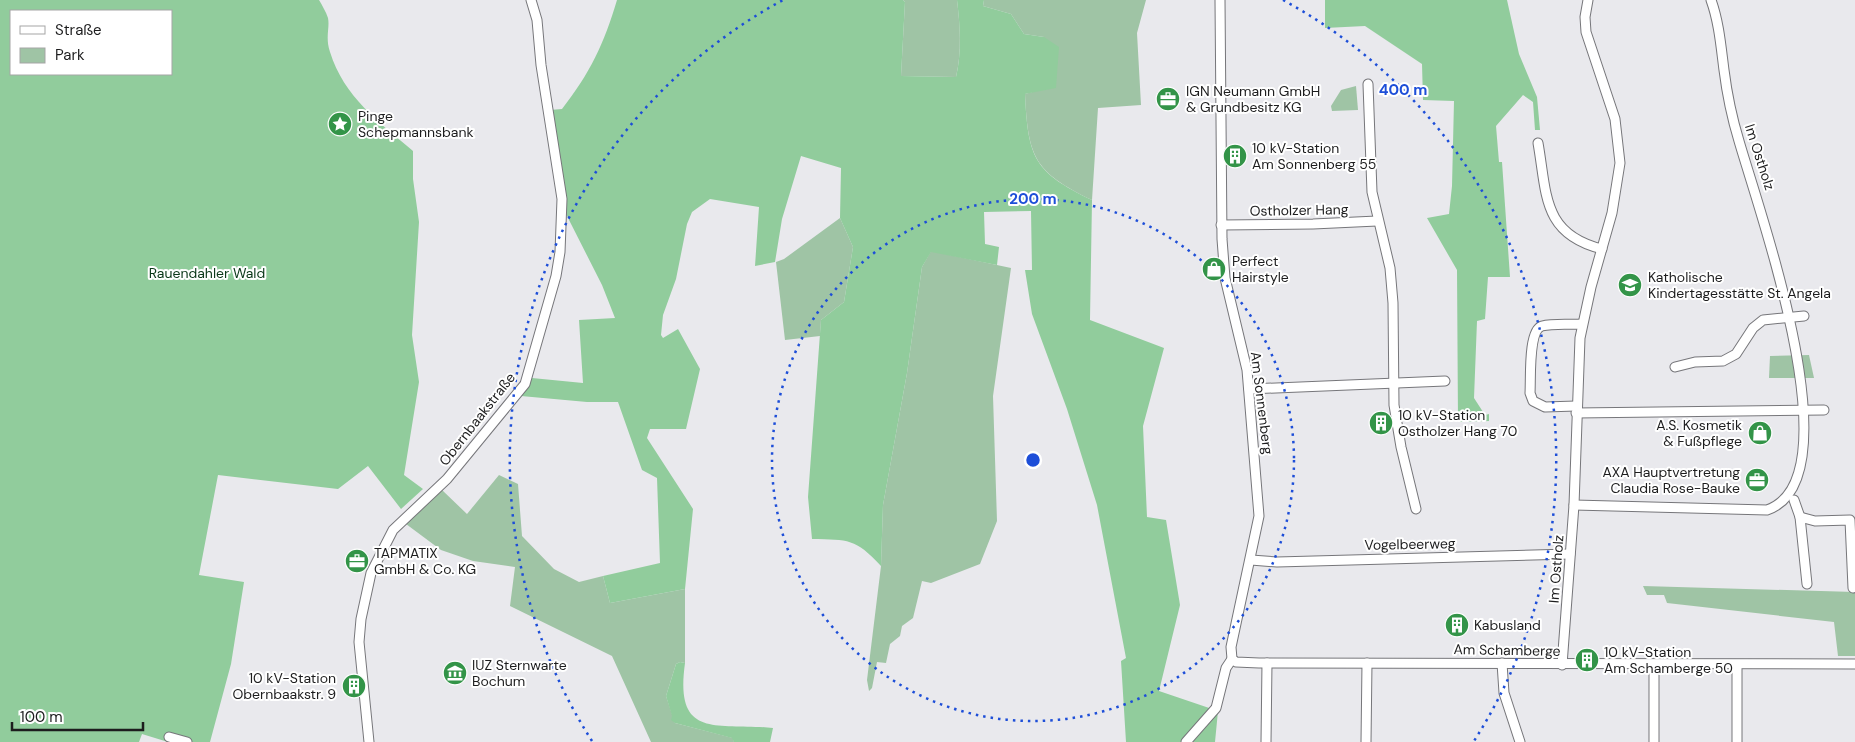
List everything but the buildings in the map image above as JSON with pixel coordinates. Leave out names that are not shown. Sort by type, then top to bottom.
[{"type":"street","name":"Obernbaakstraße","points":[[369,742],[359,642],[361,619],[371,573],[393,530],[447,479],[525,384],[556,276],[560,252],[562,199],[541,65],[537,20],[531,0]]},
{"type":"street","name":"Am Sonnenberg","points":[[1186,742],[1216,708],[1226,668],[1232,659],[1231,647],[1259,516],[1249,389],[1225,278],[1221,225],[1220,0]]},
{"type":"street","name":"Im Ostholz","points":[[1562,665],[1574,505],[1576,410],[1582,324],[1616,196],[1619,148],[1615,119],[1586,32],[1585,17],[1588,0]]},
{"type":"street","name":"Im Ostholz","points":[[1711,0],[1717,22],[1724,72],[1739,142],[1789,274]]},
{"type":"street","points":[[1368,84],[1372,192],[1392,286],[1393,383],[1400,447],[1416,509]]},
{"type":"street","points":[[1538,143],[1549,202],[1556,221],[1571,238],[1602,249]]},
{"type":"street","name":"Ostholzer Hang","points":[[1221,225],[1377,221]]},
{"type":"street","points":[[1675,367],[1695,362],[1723,361],[1736,354],[1753,328],[1763,320],[1804,316]]},
{"type":"street","points":[[1582,324],[1543,326],[1537,329],[1532,338],[1530,393],[1532,401],[1545,407],[1576,410],[1824,410]]},
{"type":"street","points":[[1249,389],[1445,381]]},
{"type":"street","points":[[1574,505],[1748,510],[1774,508],[1797,498],[1807,584]]},
{"type":"street","points":[[1800,517],[1815,520],[1850,520],[1853,588]]},
{"type":"street","name":"Vogelbeerweg","points":[[1251,560],[1277,562],[1570,554]]},
{"type":"street","points":[[1232,659],[1243,662],[1267,663],[1266,742]]},
{"type":"street","name":"Am Schamberge","points":[[1267,663],[1855,664]]},
{"type":"street","points":[[1366,742],[1367,663]]},
{"type":"street","points":[[1502,663],[1504,693],[1520,742]]},
{"type":"street","points":[[1654,665],[1654,742]]},
{"type":"street","points":[[1737,665],[1737,742]]},
{"type":"street","points":[[169,737],[188,740]]},
{"type":"green space","name":"Rauendahler Wald","points":[[0,0],[319,0],[328,18],[330,52],[344,82],[375,119],[413,151],[413,179],[419,222],[412,335],[419,382],[404,475],[423,489],[401,509],[368,466],[338,489],[218,475],[199,575],[244,582],[231,664],[210,742],[168,742],[142,734],[139,742],[0,742]]},
{"type":"green space","points":[[617,0],[903,0],[905,2],[901,76],[956,77],[960,38],[957,0],[984,0],[983,6],[1011,14],[1024,34],[1044,37],[1059,47],[1056,88],[1025,94],[1026,116],[1032,148],[1046,171],[1057,181],[1092,200],[1090,320],[1164,348],[1143,426],[1147,517],[1166,520],[1180,605],[1159,691],[1218,711],[1215,742],[1126,742],[1121,661],[1126,658],[1097,505],[1067,409],[1032,314],[1025,270],[1032,270],[1031,211],[984,212],[985,244],[999,247],[997,265],[931,252],[922,267],[907,373],[883,505],[881,566],[864,550],[851,542],[812,539],[808,497],[821,320],[844,302],[853,247],[840,218],[841,168],[801,156],[782,219],[775,262],[755,266],[759,207],[710,199],[692,212],[687,224],[676,279],[663,315],[661,335],[663,338],[678,329],[700,369],[686,429],[650,429],[647,438],[693,509],[685,589],[610,603],[603,576],[660,563],[657,478],[642,470],[618,402],[587,402],[521,396],[532,378],[583,383],[579,320],[615,318],[602,285],[566,214],[550,110],[562,109],[581,83],[607,31]]},
{"type":"green space","points":[[903,0],[957,0],[960,38],[956,77],[901,76],[905,2]]},
{"type":"green space","points":[[984,0],[1146,0],[1137,33],[1141,105],[1098,108],[1092,200],[1057,180],[1046,171],[1032,148],[1026,115],[1025,94],[1043,89],[1044,37],[1024,34],[1011,14],[983,6]]},
{"type":"green space","points":[[1325,0],[1507,0],[1519,54],[1537,97],[1540,130],[1535,130],[1533,102],[1523,95],[1496,126],[1499,162],[1502,162],[1510,277],[1488,277],[1485,319],[1477,321],[1474,398],[1485,415],[1489,414],[1489,421],[1458,422],[1457,270],[1427,218],[1449,214],[1452,186],[1454,101],[1423,100],[1422,64],[1365,26],[1325,28]]},
{"type":"green space","points":[[1356,86],[1358,110],[1332,111],[1331,106],[1341,90]]},
{"type":"green space","points":[[840,218],[853,247],[844,302],[821,320],[820,336],[785,340],[776,262],[784,259]]},
{"type":"green space","points":[[931,251],[1011,268],[993,396],[997,521],[980,564],[931,583],[922,581],[913,618],[902,626],[900,636],[890,644],[886,663],[877,662],[872,688],[869,691],[867,680],[881,566],[883,505],[907,373],[922,267]]},
{"type":"green space","points":[[1809,355],[1814,378],[1769,378],[1770,356]]},
{"type":"green space","points":[[499,475],[518,484],[522,536],[554,569],[579,582],[603,576],[610,603],[685,589],[685,663],[680,662],[676,664],[666,696],[675,723],[733,738],[734,742],[651,742],[612,656],[510,606],[515,567],[473,561],[441,550],[406,524],[442,490],[467,514]]},
{"type":"green space","points":[[1643,586],[1855,592],[1855,656],[1838,656],[1834,622],[1667,603],[1664,595],[1647,595]]},
{"type":"green space","points":[[680,662],[685,663],[683,688],[686,705],[694,716],[704,722],[718,725],[773,728],[770,742],[734,742],[732,738],[675,723],[671,720],[672,716],[666,696],[676,664]]},
{"type":"place","name":"IGN Neumann GmbH & Grundbesitz KG","points":[[1168,99]]},
{"type":"place","name":"Pinge Schepmannsbank","points":[[340,124]]},
{"type":"place","name":"10 kV-Station Am Sonnenberg 55","points":[[1235,156]]},
{"type":"place","name":"Perfect Hairstyle","points":[[1214,269]]},
{"type":"place","name":"Katholische Kindertagesstätte St. Angela","points":[[1630,285]]},
{"type":"place","name":"10 kV-Station Ostholzer Hang 70","points":[[1381,423]]},
{"type":"place","name":"A.S. Kosmetik & Fußpflege","points":[[1760,433]]},
{"type":"place","name":"AXA Hauptvertretung Claudia Rose-Bauke","points":[[1757,480]]},
{"type":"place","name":"TAPMATIX GmbH & Co. KG","points":[[357,561]]},
{"type":"place","name":"Kabusland","points":[[1457,625]]},
{"type":"place","name":"10 kV-Station Am Schamberge 50","points":[[1587,660]]},
{"type":"place","name":"IUZ Sternwarte Bochum","points":[[455,673]]},
{"type":"place","name":"10 kV-Station Obernbaakstr. 9","points":[[354,686]]}]
